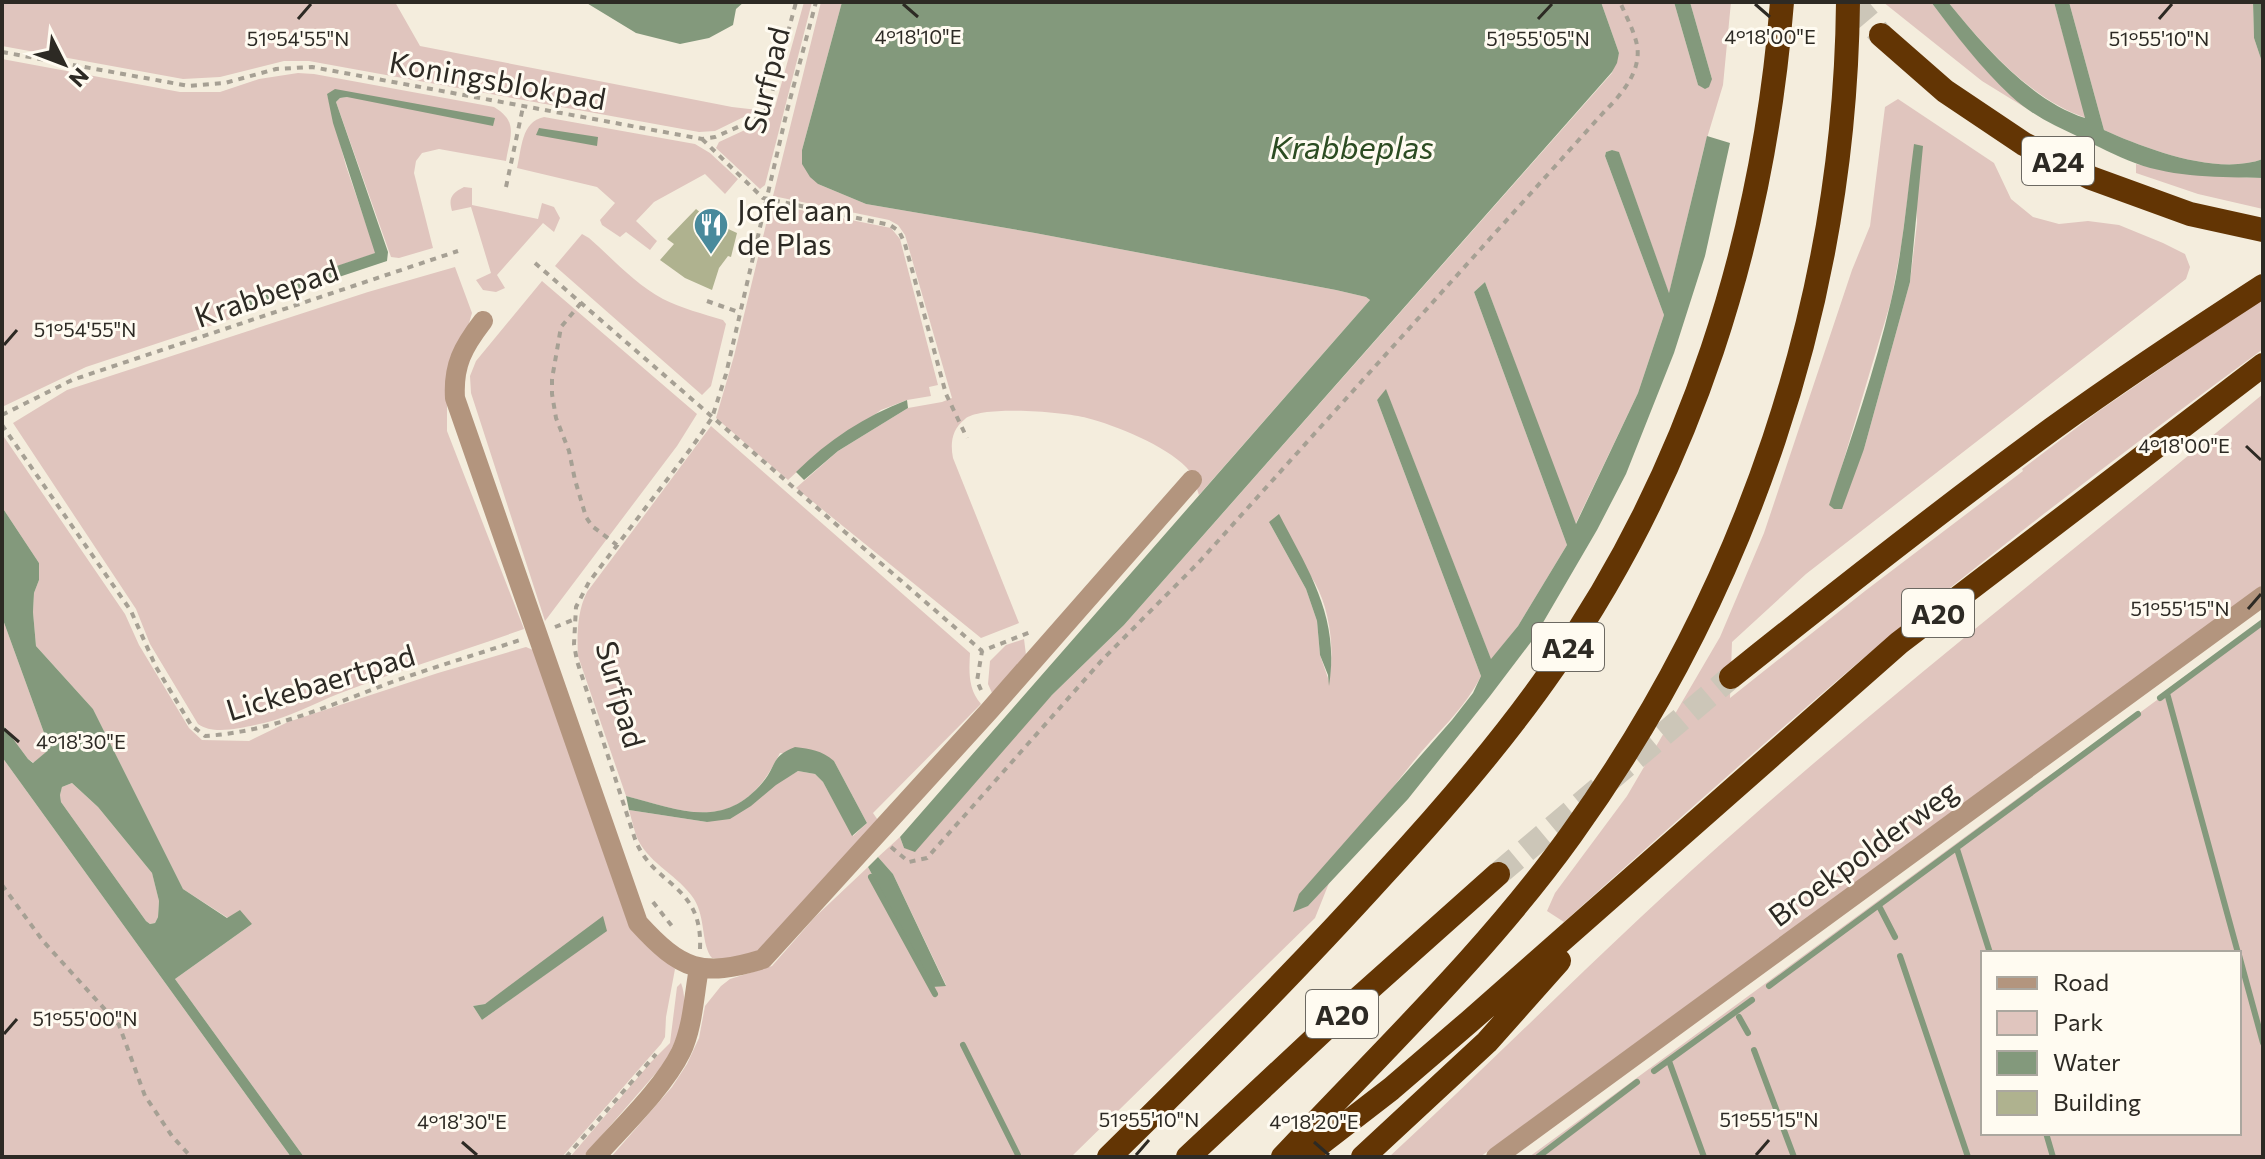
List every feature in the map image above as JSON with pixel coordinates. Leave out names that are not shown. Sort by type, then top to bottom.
[{"type":"highway","name":"A24","points":[[1109,1157],[1287,978],[1447,805],[1533,697],[1592,609],[1673,454],[1721,326],[1751,219],[1766,143],[1782,2]]},
{"type":"highway","points":[[1283,1157],[1460,972],[1570,837],[1617,769],[1686,650],[1762,472],[1795,376],[1834,197],[1842,128],[1848,2]]},
{"type":"highway","name":"A24","points":[[1881,35],[1945,91],[2024,144],[2091,178],[2190,214],[2263,230]]},
{"type":"highway","name":"A20","points":[[1731,677],[1855,577],[2055,427],[2263,286]]},
{"type":"highway","name":"A20","points":[[1303,1157],[1391,1089],[1899,643],[2263,365]]},
{"type":"highway","name":"A20","points":[[1188,1157],[1498,874]]},
{"type":"highway","name":"A20","points":[[1363,1157],[1487,1042],[1631,878]]},
{"type":"street","name":"Surfpad","points":[[483,321],[458,360],[454,379],[455,398],[638,923],[658,945],[690,965]]},
{"type":"street","points":[[595,1157],[668,1074],[682,1050],[690,1024],[690,965],[733,968],[763,959],[989,711],[1043,637],[1192,480]]},
{"type":"street","name":"Broekpolderweg","points":[[1496,1157],[2263,596]]},
{"type":"path","name":"Koningsblokpad","points":[[2,52],[189,86],[225,83],[276,69],[312,67],[702,139],[715,137],[764,114],[796,2]]},
{"type":"path","name":"Surfpad","points":[[690,965],[700,941],[696,913],[682,891],[648,861],[638,847],[577,661],[574,644],[576,607],[589,582],[712,418],[726,374],[816,2]]},
{"type":"path","points":[[877,833],[909,862],[927,858],[1103,659],[1200,561],[1620,96],[1637,62],[1637,45],[1620,2]]},
{"type":"path","points":[[506,187],[523,106]]},
{"type":"path","points":[[702,139],[763,198],[890,225],[899,231],[946,394],[967,438]]},
{"type":"path","name":"Krabbepad","points":[[2,415],[72,380],[458,251]]},
{"type":"path","points":[[535,263],[982,651]]},
{"type":"path","points":[[707,301],[741,313]]},
{"type":"path","points":[[581,303],[561,327],[552,394],[556,418],[569,451],[586,517],[592,526],[617,545]]},
{"type":"path","name":"Lickebaertpad","points":[[2,425],[109,577],[131,611],[156,667],[191,725],[205,736],[230,735],[268,726],[575,619]]},
{"type":"path","points":[[982,651],[1043,637]]},
{"type":"path","points":[[982,651],[977,681],[989,711]]},
{"type":"path","points":[[638,847],[639,859]]},
{"type":"path","points":[[2,885],[43,941],[119,1025],[145,1096],[172,1136],[191,1157]]},
{"type":"path","points":[[649,896],[680,937],[690,965]]},
{"type":"path","points":[[566,1157],[660,1051]]},
{"type":"green space","points":[[2,2],[395,2],[420,46],[758,110],[715,131],[699,132],[309,61],[284,61],[220,77],[183,79],[2,46]]},
{"type":"green space","points":[[804,2],[812,2],[765,185],[760,189],[716,148],[719,142],[769,117],[775,107]]},
{"type":"green space","points":[[821,2],[842,2],[802,150],[818,184],[866,204],[1336,290],[1370,300],[1199,495],[1191,473],[1177,459],[1140,437],[1098,421],[1024,411],[988,412],[965,419],[953,437],[953,458],[1019,623],[981,638],[796,488],[838,451],[908,408],[952,398],[905,235],[898,225],[889,220],[773,196]]},
{"type":"green space","points":[[1601,2],[1674,2],[1698,85],[1712,79],[1690,2],[1731,2],[1723,85],[1704,148],[1669,294],[1619,153],[1612,150],[1605,156],[1664,315],[1638,393],[1575,525],[1485,282],[1474,292],[1567,545],[1518,626],[1491,660],[1386,390],[1377,400],[1481,676],[1458,711],[1385,797],[1308,906],[1329,883],[1315,918],[1071,1157],[611,1157],[672,1087],[687,1064],[699,1038],[705,1006],[721,986],[730,979],[772,966],[815,917],[868,867],[933,987],[946,985],[893,874],[878,857],[900,837],[904,848],[1124,625],[1612,73],[1619,53]],"holes":[[[1269,522],[1305,567],[1320,594],[1330,631],[1329,681],[1320,655],[1317,621],[1306,589]]]},
{"type":"green space","points":[[1883,2],[1931,2],[1989,73],[2029,110],[1982,81]]},
{"type":"green space","points":[[1948,2],[2054,2],[2086,118],[2046,98],[2010,70]]},
{"type":"green space","points":[[2069,2],[2253,2],[2254,38],[2263,65],[2263,159],[2225,164],[2182,158],[2104,130]]},
{"type":"green space","points":[[2,59],[180,92],[220,92],[259,79],[298,73],[314,74],[494,107],[507,118],[511,137],[506,161],[439,149],[422,153],[416,161],[414,173],[433,248],[399,258],[391,257],[336,102],[347,97],[495,119],[327,94],[346,166],[376,253],[234,301],[240,316],[86,367],[2,407]]},
{"type":"green space","points":[[1898,99],[1994,163],[2011,199],[2033,217],[2059,224],[2088,221],[2119,225],[2185,254],[2190,267],[2186,279],[1806,574],[1732,642],[1730,698],[2096,413],[2263,298],[2263,349],[2059,502],[1860,661],[1564,922],[1547,911],[1555,893],[1627,796],[1720,637],[1764,533],[1852,270],[1870,226],[1885,107]],"holes":[[[1915,144],[1917,223],[1910,282],[1864,449],[1830,506],[1891,301]]]},
{"type":"green space","points":[[544,117],[695,144],[710,153],[738,179],[725,194],[705,174],[654,202],[636,221],[657,241],[650,250],[626,232],[620,237],[602,225],[600,220],[615,203],[597,187],[517,168],[527,130],[536,120]]},
{"type":"green space","points":[[2136,164],[2199,174],[2263,178],[2263,209],[2198,194],[2136,173]]},
{"type":"green space","points":[[464,187],[472,188],[472,205],[538,219],[542,203],[554,207],[560,218],[554,232],[543,223],[497,275],[505,288],[496,292],[483,290],[476,280],[491,273],[471,207],[452,211],[452,196]]},
{"type":"green space","points":[[771,204],[891,228],[900,239],[938,385],[929,387],[931,396],[907,400],[881,410],[788,480],[716,418]]},
{"type":"green space","points":[[582,234],[653,293],[677,305],[723,320],[726,324],[711,386],[702,395],[555,266]]},
{"type":"green space","points":[[455,267],[472,313],[447,399],[447,431],[524,629],[361,685],[274,720],[239,728],[205,728],[198,724],[150,644],[136,609],[13,423],[67,390],[368,292]]},
{"type":"green space","points":[[542,281],[697,414],[677,446],[545,621],[471,393],[470,376],[476,361]]},
{"type":"green space","points":[[2263,394],[2263,585],[1480,1157],[1389,1157],[1655,904],[1809,767]]},
{"type":"green space","points":[[711,426],[970,653],[972,686],[981,704],[873,813],[880,823],[772,944],[742,960],[712,958],[706,946],[698,906],[688,891],[644,849],[629,810],[707,822],[798,771],[815,774],[823,782],[853,836],[867,823],[834,761],[780,753],[764,780],[749,796],[717,811],[682,810],[626,796],[578,656],[579,615],[587,592]]},
{"type":"green space","points":[[2,434],[125,614],[139,645],[189,728],[202,740],[249,741],[288,722],[438,673],[526,647],[533,650],[627,920],[675,969],[665,1037],[661,1044],[562,1157],[304,1157],[175,979],[252,924],[228,918],[183,889],[93,709],[36,646],[33,612],[39,563],[2,507]],"holes":[[[607,931],[482,1020],[473,1006],[485,1004]]]},
{"type":"green space","points":[[2,617],[47,741],[46,752],[34,763],[2,724]]},
{"type":"green space","points":[[2263,622],[2263,1157],[1529,1157]]},
{"type":"green space","points":[[1024,639],[1026,655],[992,693],[988,684],[990,661],[1006,645]]},
{"type":"green space","points":[[2,757],[291,1157],[2,1157]]},
{"type":"green space","points":[[72,783],[98,807],[152,873],[159,901],[155,923],[146,921],[61,802],[62,787]]},
{"type":"green space","points":[[681,983],[683,1015],[673,1047],[663,1065],[583,1157],[570,1157],[670,1043],[677,987]]},
{"type":"water","points":[[585,2],[744,2],[736,9],[733,25],[709,38],[680,44],[636,33]]},
{"type":"water","name":"Krabbeplas","points":[[842,2],[1601,2],[1619,53],[1612,72],[1124,625],[1052,695],[915,852],[904,848],[900,837],[1370,300],[1336,290],[866,204],[818,184],[802,164],[802,150]]},
{"type":"water","points":[[1674,2],[1690,2],[1712,79],[1705,89],[1698,85]]},
{"type":"water","points":[[1931,2],[1948,2],[2009,70],[2046,99],[2085,118],[2054,2],[2069,2],[2104,130],[2182,158],[2225,164],[2263,159],[2263,178],[2198,176],[2150,168],[2052,124],[2026,108],[2000,85]]},
{"type":"water","points":[[2253,2],[2263,2],[2263,65],[2254,38]]},
{"type":"water","points":[[335,89],[495,118],[493,126],[340,98],[336,102],[388,252],[387,261],[237,311],[233,301],[375,253],[333,123],[327,94]]},
{"type":"water","points":[[539,128],[598,137],[597,146],[536,135]]},
{"type":"water","points":[[1707,136],[1730,143],[1705,256],[1674,353],[1626,474],[1597,530],[1534,638],[1490,696],[1408,799],[1308,906],[1293,912],[1299,894],[1452,720],[1473,693],[1481,676],[1377,400],[1386,389],[1491,659],[1518,626],[1567,545],[1474,292],[1485,282],[1576,524],[1638,393],[1664,315],[1606,152],[1619,152],[1669,293]]},
{"type":"water","points":[[1914,144],[1923,146],[1910,282],[1864,449],[1842,509],[1834,509],[1829,505],[1891,301]]},
{"type":"water","points":[[907,400],[908,408],[838,451],[804,480],[796,472],[848,430]]},
{"type":"water","points":[[2,507],[39,563],[33,612],[36,646],[93,709],[183,889],[227,918],[240,910],[252,924],[175,979],[304,1157],[291,1157],[2,757],[2,724],[33,763],[46,752],[47,741],[2,617]],"holes":[[[72,783],[98,807],[152,873],[159,901],[155,923],[146,921],[61,802],[62,787]]]},
{"type":"water","points":[[1279,514],[1311,576],[1326,617],[1331,661],[1329,686],[1320,655],[1317,621],[1306,589],[1269,522]]},
{"type":"water","points":[[795,747],[825,754],[834,761],[867,823],[852,836],[823,782],[815,774],[798,771],[730,819],[707,822],[629,810],[626,796],[699,812],[732,807],[763,782],[782,754]]},
{"type":"water","points":[[878,857],[893,874],[946,986],[933,987],[868,867]]},
{"type":"water","points":[[603,916],[607,931],[482,1020],[473,1006],[485,1004]]},
{"type":"building","points":[[696,209],[711,221],[737,233],[731,257],[728,256],[719,268],[712,290],[685,278],[660,260],[674,244],[667,239]]},
{"type":"waterway","points":[[2160,698],[2263,622]]},
{"type":"waterway","points":[[2167,693],[2237,951]]},
{"type":"waterway","points":[[1769,986],[2138,714]]},
{"type":"waterway","points":[[1957,849],[1989,951]]},
{"type":"waterway","points":[[871,877],[935,994]]},
{"type":"waterway","points":[[1879,906],[1895,937]]},
{"type":"waterway","points":[[1900,956],[1968,1157]]},
{"type":"waterway","points":[[2241,962],[2263,1043]]},
{"type":"waterway","points":[[1654,1071],[1752,1000]]},
{"type":"waterway","points":[[1739,1017],[1748,1033]]},
{"type":"waterway","points":[[963,1045],[1018,1155]]},
{"type":"waterway","points":[[1754,1050],[1794,1157]]},
{"type":"waterway","points":[[1669,1061],[1704,1157]]},
{"type":"waterway","points":[[1538,1157],[1637,1082]]},
{"type":"waterway","points":[[2047,1135],[2053,1157]]},
{"type":"tunnel","points":[[1853,2],[1881,35]]},
{"type":"tunnel","points":[[1498,874],[1731,677]]},
{"type":"place","name":"Jofel aan de Plas","points":[[711,256]]}]
